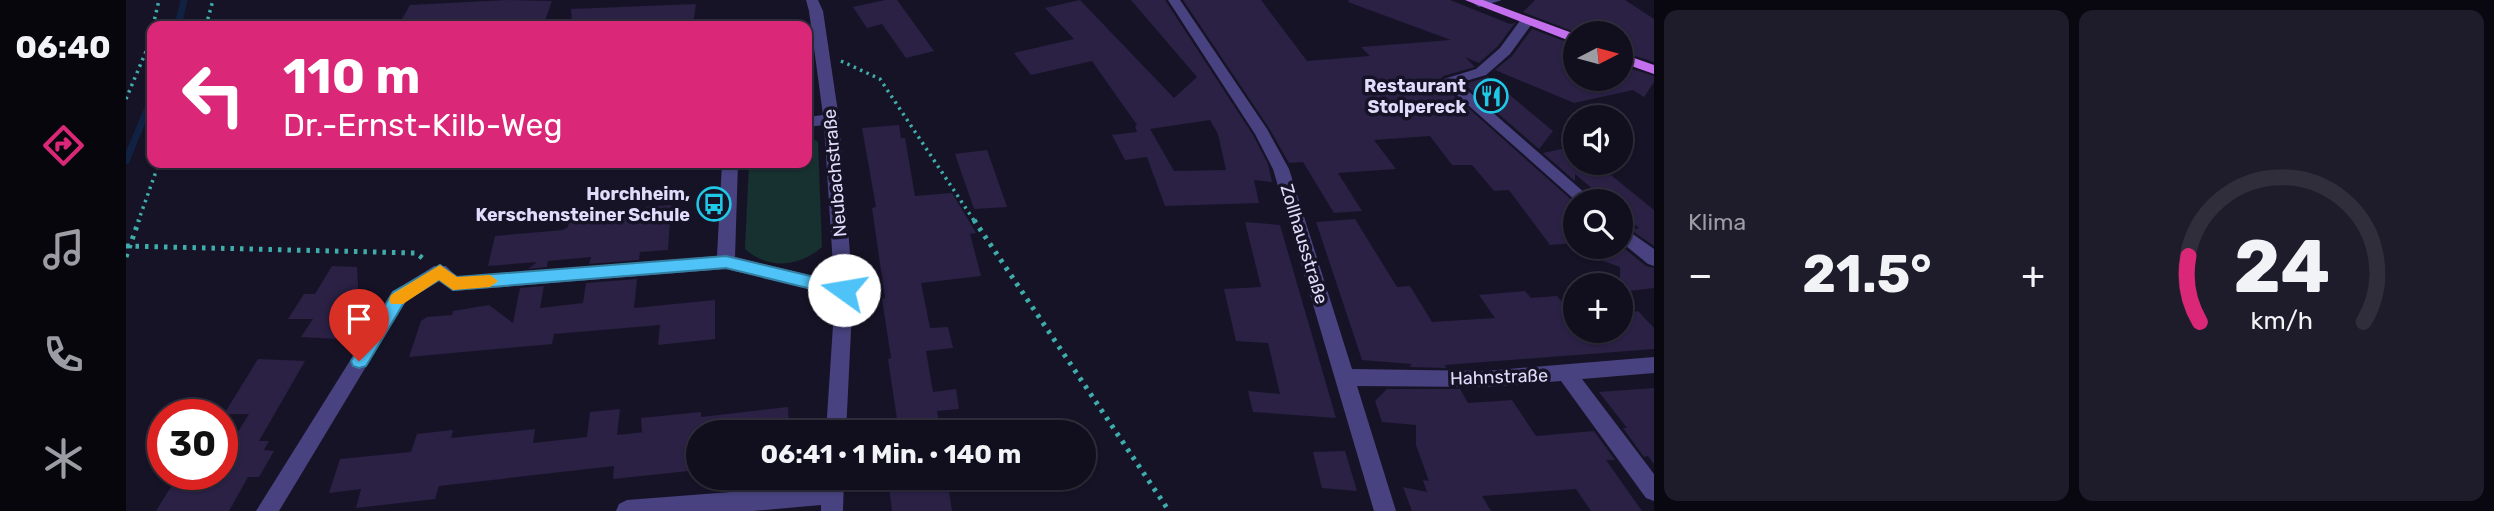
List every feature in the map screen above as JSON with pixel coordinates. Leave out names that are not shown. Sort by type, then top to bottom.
[{"type":"main road","points":[[1475,1],[1563,34]]},
{"type":"main road","points":[[1633,62],[1654,70]]},
{"type":"street","name":"Neubachstraße","points":[[812,0],[831,119],[844,290],[837,420]]},
{"type":"street","name":"Zollhausstraße","points":[[1174,0],[1262,133],[1281,169],[1385,511]]},
{"type":"street","points":[[1475,1],[1496,0]]},
{"type":"street","points":[[1527,21],[1504,51],[1481,72],[1449,82],[1572,189]]},
{"type":"street","points":[[812,121],[831,119]]},
{"type":"street","points":[[726,262],[730,168]]},
{"type":"street","points":[[1633,242],[1654,259]]},
{"type":"street","points":[[267,511],[399,297],[440,271],[453,284],[726,262],[844,290]]},
{"type":"street","name":"Hahnstraße","points":[[1344,377],[1485,379],[1654,365]]},
{"type":"street","points":[[1567,374],[1654,491]]},
{"type":"street","points":[[627,511],[833,494]]},
{"type":"path","points":[[154,21],[159,0]]},
{"type":"path","points":[[208,21],[214,0]]},
{"type":"path","points":[[126,99],[147,49]]},
{"type":"path","points":[[822,53],[880,79],[1169,511]]},
{"type":"path","points":[[126,257],[157,168]]},
{"type":"path","points":[[128,246],[416,253],[440,271]]},
{"type":"green space","points":[[812,138],[818,142],[822,247],[804,259],[784,263],[764,260],[745,249],[749,168],[812,168]]},
{"type":"building","points":[[507,0],[552,1],[545,21],[401,21],[410,5]]},
{"type":"building","points":[[897,0],[934,51],[906,58],[882,24],[867,28],[853,7]]},
{"type":"building","points":[[1080,0],[1174,98],[1197,77],[1131,0],[1165,0],[1253,135],[1268,164],[1272,182],[1254,180],[1259,203],[1165,206],[1147,157],[1125,160],[1112,135],[1137,132],[1137,125],[1092,61],[1031,75],[1014,53],[1074,39],[1045,8]],"holes":[[[1210,120],[1218,134],[1226,170],[1174,171],[1150,129]]]},
{"type":"building","points":[[1183,0],[1261,0],[1307,61],[1370,56],[1361,47],[1451,40],[1348,2],[1349,0],[1450,0],[1510,24],[1515,23],[1498,46],[1479,63],[1465,57],[1475,67],[1443,76],[1439,82],[1563,192],[1563,244],[1550,245],[1509,190],[1494,191],[1472,165],[1452,165],[1430,136],[1374,140],[1396,169],[1338,173],[1362,211],[1334,213],[1303,162],[1289,163],[1269,128]]},
{"type":"building","points":[[1535,0],[1625,0],[1654,19],[1654,62],[1633,55],[1633,21],[1563,21],[1563,28],[1523,12]]},
{"type":"building","points":[[696,4],[694,21],[572,21],[571,9]]},
{"type":"building","points":[[1532,29],[1563,41],[1563,91],[1628,91],[1574,103],[1495,70],[1512,56]]},
{"type":"building","points":[[1633,69],[1654,76],[1654,82],[1644,97],[1633,90]]},
{"type":"building","points":[[1488,77],[1553,131],[1539,149],[1464,84]]},
{"type":"building","points":[[899,125],[901,138],[905,138],[915,196],[952,193],[976,233],[970,234],[981,276],[921,283],[930,328],[948,327],[953,348],[926,351],[933,392],[956,389],[959,409],[937,411],[939,420],[897,420],[882,299],[885,298],[872,208],[876,207],[862,128]]},
{"type":"building","points":[[1563,149],[1563,170],[1543,153]]},
{"type":"building","points":[[987,150],[1007,207],[974,209],[955,154]]},
{"type":"building","points":[[1576,175],[1611,175],[1628,189],[1593,189]]},
{"type":"building","points":[[1633,193],[1654,210],[1654,246],[1633,231],[1639,228],[1633,223]]},
{"type":"building","points":[[671,205],[668,250],[640,252],[639,260],[589,264],[591,257],[548,261],[547,267],[528,269],[537,262],[488,266],[495,236],[563,230],[568,227],[569,220],[646,212],[646,207]]},
{"type":"building","points":[[1355,219],[1397,287],[1410,286],[1432,322],[1495,318],[1479,295],[1525,291],[1531,298],[1557,296],[1563,303],[1563,343],[1633,343],[1633,312],[1638,311],[1654,328],[1654,349],[1445,365],[1446,368],[1409,367],[1412,364],[1362,360],[1316,222]]},
{"type":"building","points":[[1245,222],[1280,225],[1336,418],[1253,412],[1248,391],[1280,394],[1268,343],[1236,341],[1224,289],[1261,287]]},
{"type":"building","points":[[1633,256],[1646,266],[1654,268],[1654,288],[1633,290],[1633,273],[1620,273],[1620,267],[1597,259],[1633,259]]},
{"type":"building","points":[[332,266],[357,267],[359,303],[338,339],[301,337],[313,319],[288,319],[304,294],[315,294]]},
{"type":"building","points":[[637,279],[634,308],[715,300],[715,339],[658,345],[660,325],[554,334],[552,344],[409,357],[421,321],[427,317],[452,315],[453,311],[489,305],[513,323],[520,288],[544,286],[540,308],[583,303],[586,283]]},
{"type":"building","points":[[258,359],[305,361],[259,441],[269,441],[264,450],[274,451],[259,477],[248,477],[229,511],[156,511],[169,490],[238,490],[238,432],[249,414],[238,414],[238,399],[233,399]]},
{"type":"building","points":[[1654,388],[1654,464],[1648,456],[1644,457],[1623,428],[1627,428],[1599,392]]},
{"type":"building","points":[[1387,389],[1460,389],[1468,403],[1512,400],[1536,436],[1594,431],[1615,460],[1606,460],[1642,511],[1591,511],[1576,489],[1482,496],[1491,511],[1412,511],[1403,487],[1427,492],[1423,480],[1429,481],[1416,445],[1416,425],[1382,422],[1375,401]]},
{"type":"building","points":[[788,407],[789,420],[686,420],[686,471],[613,479],[614,466],[439,486],[435,499],[356,508],[361,489],[329,493],[340,459],[411,452],[417,434],[453,430],[451,438],[535,429],[533,443],[587,437],[590,412],[620,409],[617,435],[645,432],[642,432],[641,418],[701,412],[701,417]]},
{"type":"building","points":[[1345,451],[1357,491],[1322,488],[1313,452]]},
{"type":"building","points":[[889,490],[949,490],[952,511],[892,511]]},
{"type":"waterway","points":[[179,21],[184,0]]},
{"type":"waterway","points":[[126,161],[147,110]]},
{"type":"slow traffic","points":[[397,300],[440,271],[453,284],[490,281]]},
{"type":"place","name":"Restaurant Stolpereck","points":[[1491,96]]},
{"type":"place","name":"Horchheim, Kerschensteiner Schule","points":[[714,204]]},
{"type":"route","points":[[359,361],[399,297],[440,271],[453,284],[726,262],[844,290]]}]
